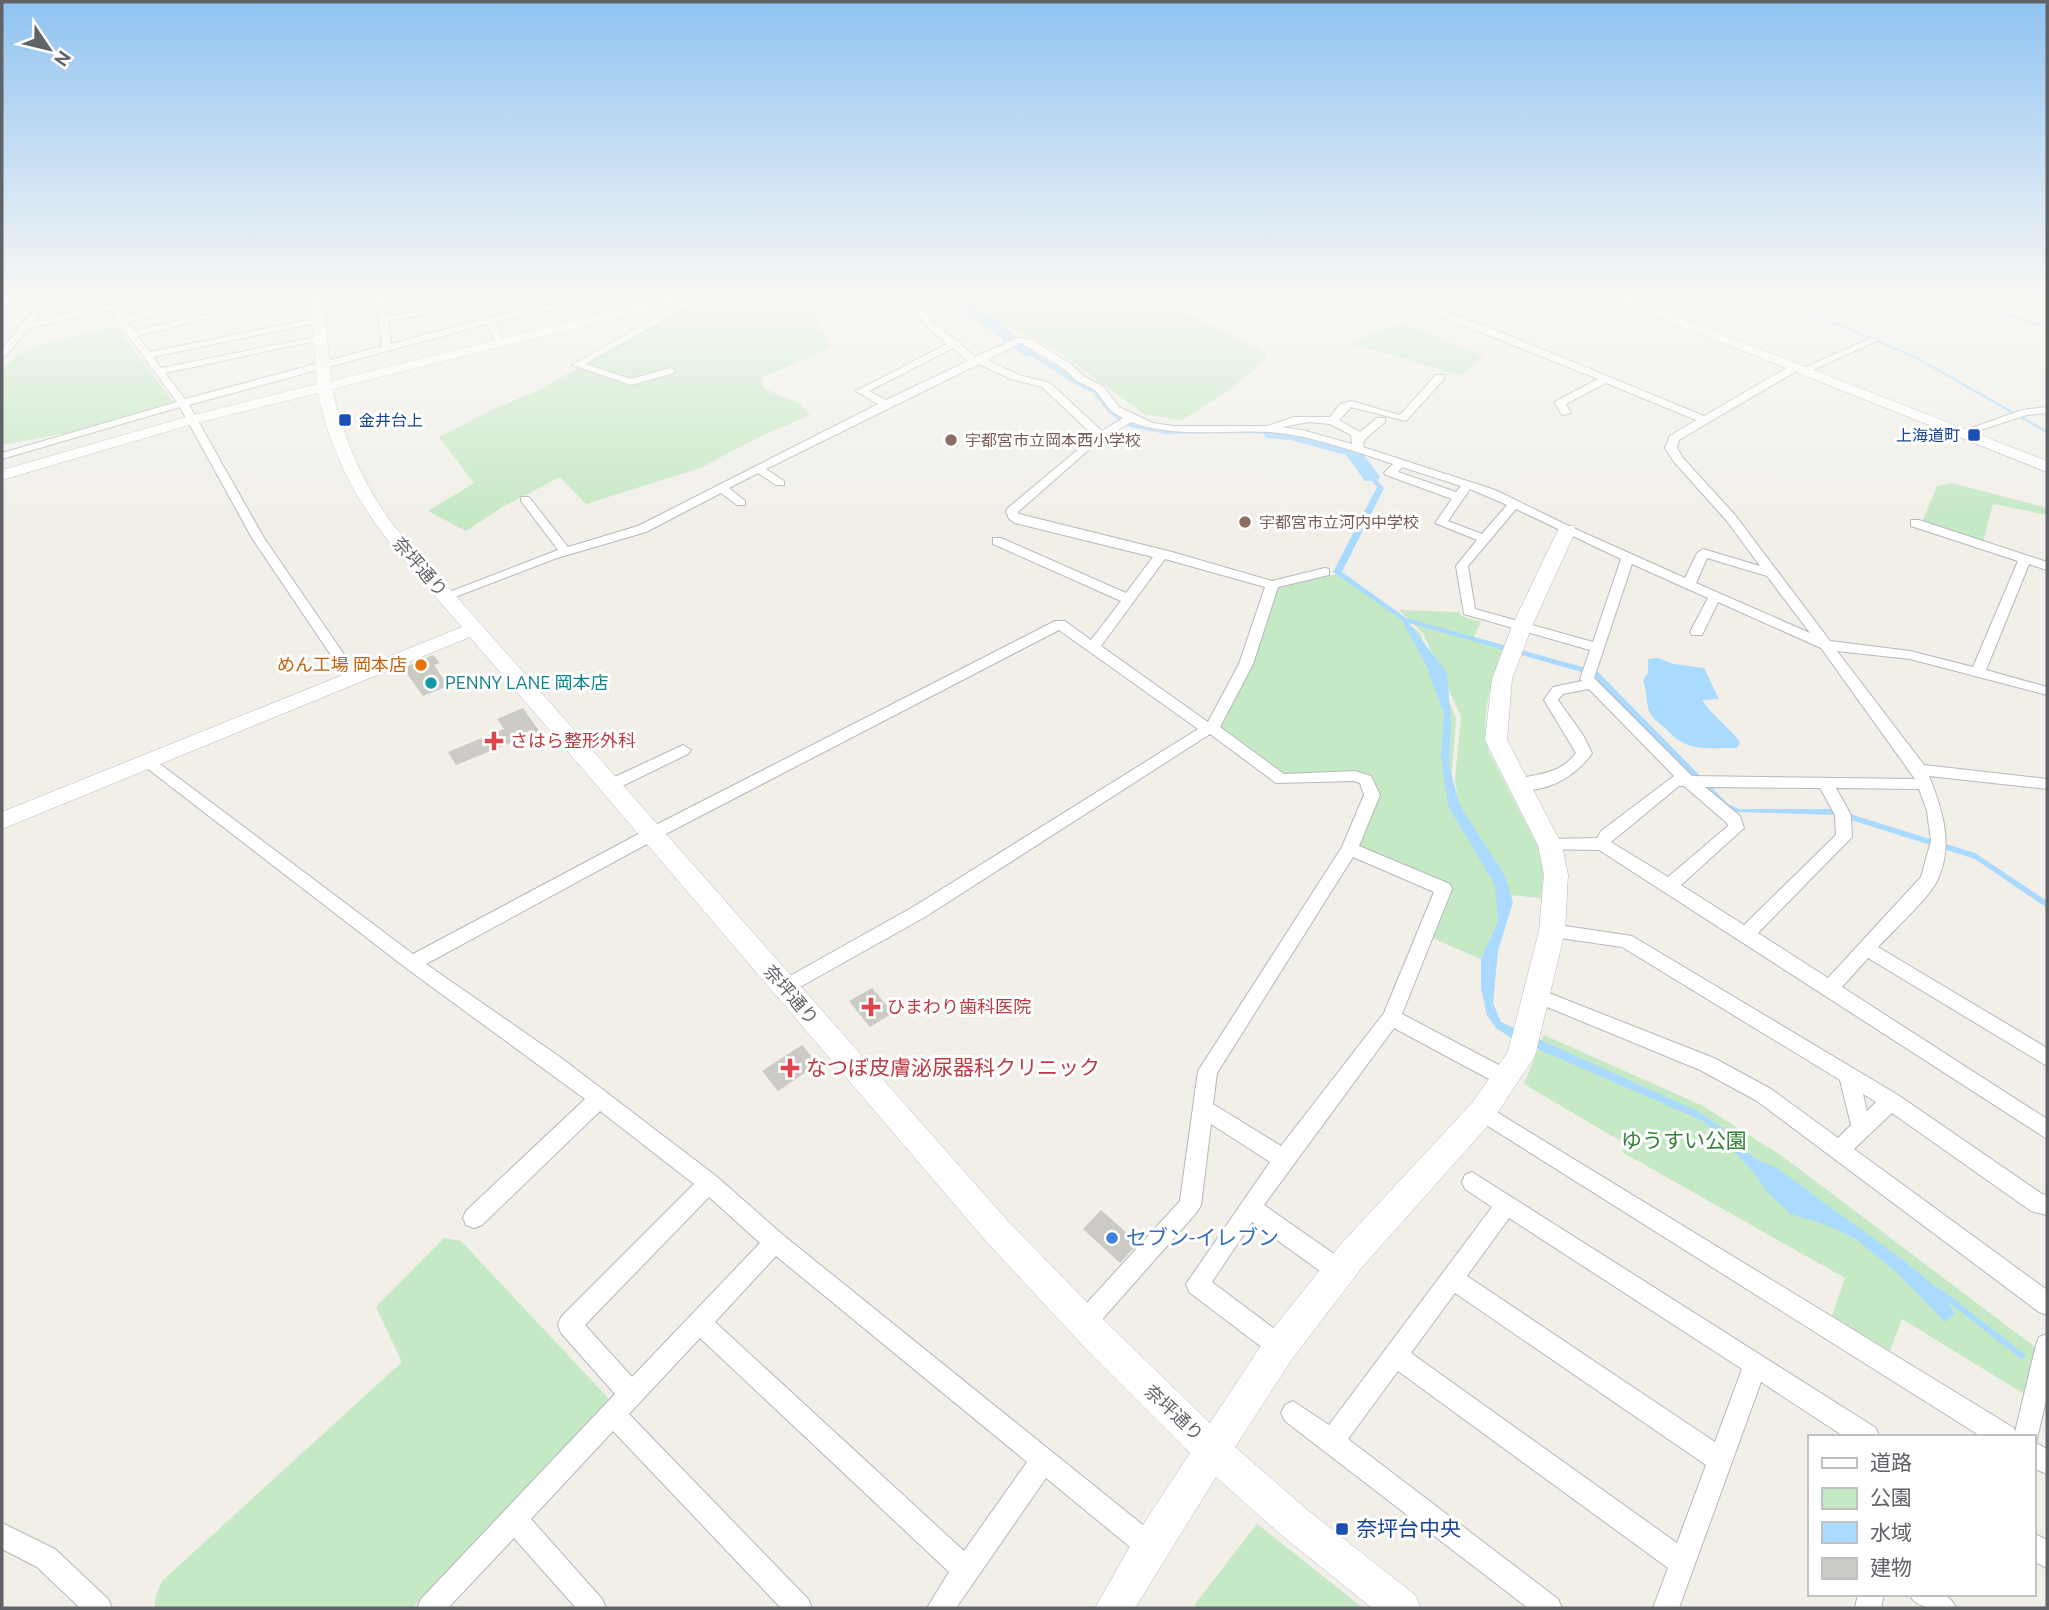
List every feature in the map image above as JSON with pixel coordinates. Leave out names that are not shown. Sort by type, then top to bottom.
[{"type":"street","points":[[157,368],[183,403],[258,538],[354,679]]},
{"type":"street","points":[[159,371],[185,368]]},
{"type":"street","points":[[2,456],[183,403],[279,368]]},
{"type":"street","points":[[2,475],[191,420],[292,368]]},
{"type":"street","name":"奈坪通り","points":[[324,368],[337,431],[362,493],[388,530],[609,786],[996,1230],[1083,1324],[1278,1508],[1402,1608]]},
{"type":"street","points":[[587,368],[631,382],[670,371]]},
{"type":"street","points":[[886,404],[861,391],[906,368]]},
{"type":"street","points":[[445,596],[565,551],[642,529],[959,368]]},
{"type":"street","points":[[995,368],[1045,385],[1101,436]]},
{"type":"street","points":[[1069,368],[1080,379],[1099,388],[1126,420],[1173,429],[1270,429],[1358,444],[1401,462],[1468,484],[1825,645],[1910,655],[2047,691]]},
{"type":"street","points":[[1578,368],[1703,419]]},
{"type":"street","points":[[1830,988],[1929,880],[1939,844],[1935,811],[1922,777],[1731,518],[1678,460],[1671,448],[1674,438],[1703,419],[1798,369],[2047,467]]},
{"type":"street","points":[[1333,421],[1344,406],[1351,404],[1402,419],[1440,377]]},
{"type":"street","points":[[1566,414],[1560,403],[1606,379]]},
{"type":"street","points":[[1962,433],[2026,412],[2047,410]]},
{"type":"street","points":[[1270,429],[1282,422],[1308,418],[1333,421],[1355,433],[1358,444]]},
{"type":"street","points":[[1126,420],[1101,436],[1012,511],[1013,516],[1019,520],[1168,555],[1272,586],[1325,572]]},
{"type":"street","points":[[1358,444],[1381,420]]},
{"type":"street","points":[[1401,462],[1390,473],[1459,497]]},
{"type":"street","points":[[758,469],[780,484]]},
{"type":"street","points":[[1468,484],[1441,523],[1485,539]]},
{"type":"street","points":[[722,488],[741,503]]},
{"type":"street","points":[[525,499],[565,551]]},
{"type":"street","points":[[1514,504],[1462,566],[1469,611],[1596,647]]},
{"type":"street","points":[[1915,523],[2047,566]]},
{"type":"street","points":[[1114,1608],[1150,1547],[1280,1347],[1339,1271],[1482,1112],[1521,1056],[1552,931],[1556,875],[1550,845],[1496,740],[1502,679],[1522,626],[1567,530]]},
{"type":"street","points":[[997,541],[1128,599]]},
{"type":"street","points":[[1689,584],[1703,553],[1772,573]]},
{"type":"street","points":[[1093,647],[1161,555]]},
{"type":"street","points":[[1589,676],[1596,647],[1628,557]]},
{"type":"street","points":[[1978,672],[2025,558]]},
{"type":"street","points":[[785,987],[919,912],[1214,725],[1247,664],[1272,586]]},
{"type":"street","points":[[1697,632],[1715,596]]},
{"type":"street","points":[[412,963],[652,835],[1060,624],[1208,729],[1215,730],[1281,779],[1355,776],[1366,780],[1372,795],[1350,849],[1208,1071],[1191,1205],[1083,1324]]},
{"type":"street","points":[[2,821],[474,629]]},
{"type":"street","points":[[1589,676],[1734,820],[1736,828],[1669,886]]},
{"type":"street","points":[[1518,783],[1544,783],[1560,777],[1577,763],[1584,753],[1581,741],[1551,700],[1558,690],[1589,676]]},
{"type":"street","points":[[609,786],[683,750]]},
{"type":"street","points":[[147,762],[412,963],[600,1098],[709,1183],[775,1242],[1150,1547]]},
{"type":"street","points":[[1602,844],[1607,835],[1676,781],[1826,785],[1922,777],[2047,784]]},
{"type":"street","points":[[1745,935],[1844,837],[1844,815],[1826,785]]},
{"type":"street","points":[[1550,845],[1602,844],[1830,988],[2047,1130]]},
{"type":"street","points":[[1280,1347],[1197,1284],[1284,1159],[1391,1017],[1444,889],[1350,849]]},
{"type":"street","points":[[1552,931],[1626,941],[1848,1074],[2038,1204],[2047,1205]]},
{"type":"street","points":[[1866,948],[2047,1058]]},
{"type":"street","points":[[1536,995],[1707,1064],[1764,1095],[2047,1304]]},
{"type":"street","points":[[1391,1017],[1507,1079]]},
{"type":"street","points":[[1848,1074],[1862,1129]]},
{"type":"street","points":[[474,1218],[600,1098]]},
{"type":"street","points":[[1839,1150],[1891,1101]]},
{"type":"street","points":[[1204,1109],[1284,1159]]},
{"type":"street","points":[[1482,1112],[2003,1435]]},
{"type":"street","points":[[1472,1182],[1864,1435]]},
{"type":"street","points":[[631,1394],[569,1325],[709,1183]]},
{"type":"street","points":[[1331,1442],[1507,1204]]},
{"type":"street","points":[[1250,1208],[1339,1271]]},
{"type":"street","points":[[430,1608],[775,1242]]},
{"type":"street","points":[[1453,1279],[1720,1460]]},
{"type":"street","points":[[699,1322],[967,1570]]},
{"type":"street","points":[[2026,1435],[2047,1345]]},
{"type":"street","points":[[1396,1356],[1681,1562]]},
{"type":"street","points":[[1666,1608],[1755,1365]]},
{"type":"street","points":[[1293,1413],[1549,1608]]},
{"type":"street","points":[[613,1414],[799,1608]]},
{"type":"street","points":[[940,1608],[1044,1459]]},
{"type":"street","points":[[514,1519],[593,1608]]},
{"type":"street","points":[[2,1536],[46,1558],[99,1608]]},
{"type":"street","points":[[1925,1596],[1942,1608]]},
{"type":"green space","points":[[5,368],[148,368],[174,403],[88,429],[2,445],[2,371]]},
{"type":"green space","points":[[577,368],[784,368],[761,378],[763,388],[801,404],[810,415],[761,436],[700,468],[586,504],[560,477],[504,506],[466,531],[428,511],[474,483],[439,437],[537,391]]},
{"type":"green space","points":[[1081,368],[1255,368],[1216,399],[1182,420],[1144,414]]},
{"type":"green space","points":[[1437,368],[1469,368],[1461,375]]},
{"type":"green space","points":[[1951,483],[2047,508],[2047,515],[1993,504],[1983,542],[1922,522],[1937,486]]},
{"type":"green space","points":[[1344,573],[1420,633],[1456,718],[1449,806],[1459,805],[1455,780],[1461,717],[1423,633],[1399,610],[1459,612],[1461,616],[1481,622],[1474,637],[1504,645],[1488,698],[1486,739],[1489,752],[1538,847],[1543,872],[1541,898],[1509,895],[1481,959],[1425,935],[1444,889],[1350,849],[1369,802],[1366,780],[1281,779],[1215,730],[1272,585]]},
{"type":"green space","name":"ゆうすい公園","points":[[1544,1035],[1703,1106],[1782,1156],[2047,1356],[2047,1408],[1902,1319],[1890,1351],[1832,1316],[1845,1278],[1622,1152],[1624,1143],[1524,1084]]},
{"type":"green space","points":[[444,1238],[461,1241],[610,1400],[412,1608],[155,1608],[155,1599],[162,1581],[402,1362],[376,1307]]},
{"type":"green space","points":[[1257,1524],[1363,1608],[1197,1608],[1195,1604]]},
{"type":"water","points":[[1050,368],[1060,368],[1101,394],[1123,418],[1135,425],[1160,431],[1259,431],[1293,435],[1354,453],[1384,488],[1342,572],[1406,618],[1597,671],[1728,804],[1739,809],[1834,809],[1975,853],[2047,901],[2047,908],[1975,859],[1835,815],[1738,812],[1724,808],[1592,675],[1409,623],[1447,673],[1451,722],[1449,766],[1460,806],[1505,876],[1513,902],[1498,951],[1493,1003],[1501,1022],[1697,1111],[1735,1137],[1753,1158],[1778,1169],[1907,1263],[1940,1291],[1955,1313],[1945,1322],[1896,1272],[1856,1239],[1827,1225],[1791,1214],[1768,1193],[1754,1173],[1703,1121],[1510,1037],[1496,1028],[1487,1015],[1481,989],[1481,959],[1498,921],[1495,885],[1448,806],[1441,756],[1444,714],[1427,667],[1402,620],[1333,572],[1377,487],[1348,453],[1295,437],[1254,433],[1166,434],[1130,427],[1109,413],[1093,393]]},
{"type":"water","points":[[1658,658],[1674,664],[1704,668],[1719,699],[1702,700],[1740,742],[1737,748],[1690,746],[1674,737],[1653,717],[1643,680],[1648,673],[1648,659]]},
{"type":"building","points":[[433,655],[440,663],[434,665],[448,686],[423,696],[403,668]]},
{"type":"building","name":"さはら整形外科","points":[[523,708],[539,731],[456,765],[448,752],[504,729],[497,719]]},
{"type":"building","name":"ひまわり歯科医院","points":[[872,988],[893,1013],[870,1027],[849,1001]]},
{"type":"building","name":"なつぼ皮膚泌尿器科クリニック","points":[[802,1045],[818,1064],[778,1091],[762,1071]]},
{"type":"building","name":"セブン-イレブン","points":[[1101,1210],[1138,1243],[1120,1263],[1083,1229]]},
{"type":"waterway","points":[[1935,368],[2047,432]]},
{"type":"waterway","points":[[1272,434],[1290,435],[1352,451],[1371,477]]},
{"type":"waterway","points":[[1940,1292],[2022,1356]]},
{"type":"place","name":"金井台上","points":[[345,420]]},
{"type":"place","name":"上海道町","points":[[1974,435]]},
{"type":"place","name":"宇都宮市立岡本西小学校","points":[[951,440]]},
{"type":"place","name":"宇都宮市立河内中学校","points":[[1245,522]]},
{"type":"place","name":"めん工場 岡本店","points":[[421,665]]},
{"type":"place","name":"PENNY LANE 岡本店","points":[[431,683]]},
{"type":"place","name":"さはら整形外科","points":[[494,741]]},
{"type":"place","name":"ひまわり歯科医院","points":[[871,1007]]},
{"type":"place","name":"なつぼ皮膚泌尿器科クリニック","points":[[790,1068]]},
{"type":"place","name":"セブン-イレブン","points":[[1112,1238]]},
{"type":"place","name":"奈坪台中央","points":[[1342,1529]]}]
